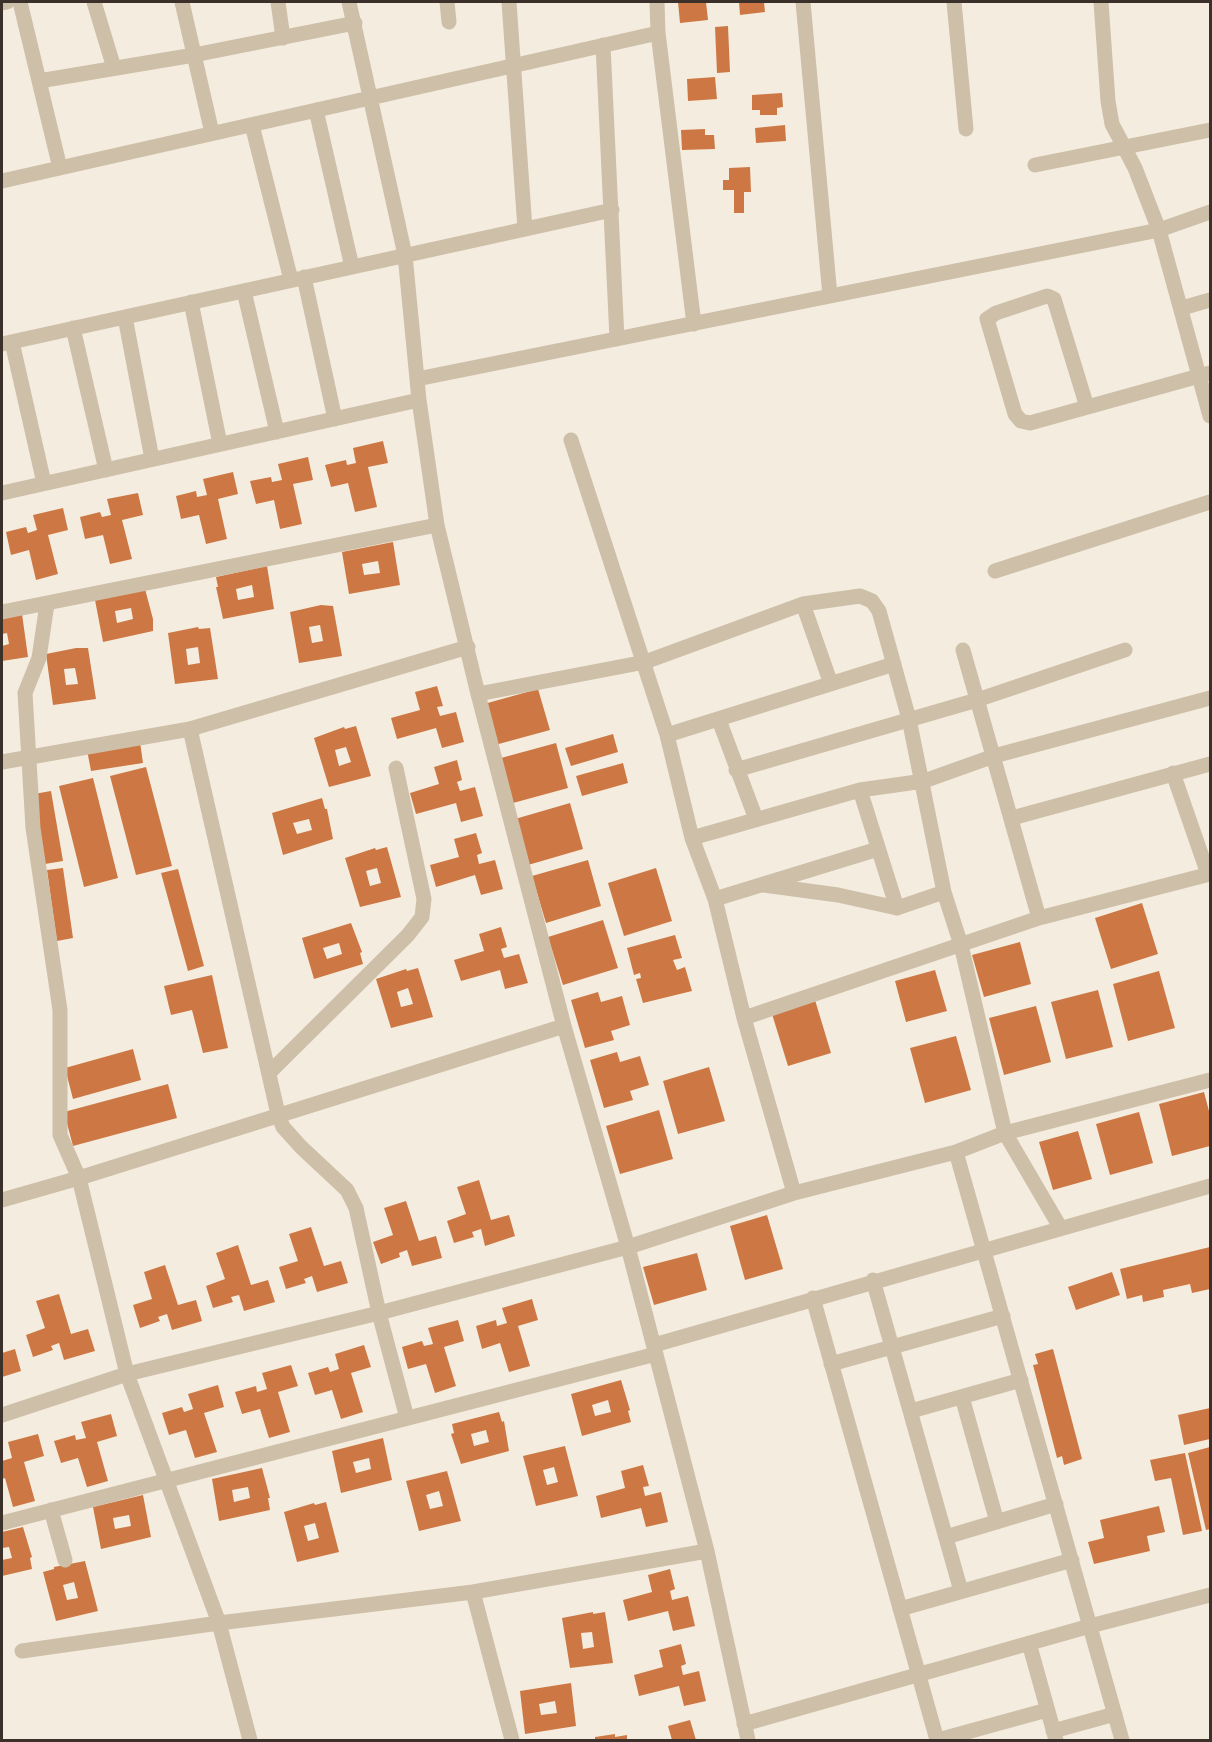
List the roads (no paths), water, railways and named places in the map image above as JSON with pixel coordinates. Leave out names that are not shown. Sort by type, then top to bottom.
[{"type":"street","points":[[2,3],[7,2]]},
{"type":"street","points":[[20,2],[60,168]]},
{"type":"street","points":[[93,2],[114,68]]},
{"type":"street","points":[[182,2],[212,134]]},
{"type":"street","points":[[278,2],[283,38]]},
{"type":"street","points":[[350,2],[405,255],[419,400],[437,525],[564,1026],[628,1247],[707,1551],[748,1740]]},
{"type":"street","points":[[447,2],[449,22]]},
{"type":"street","points":[[509,2],[525,229]]},
{"type":"street","points":[[657,2],[658,33],[694,324]]},
{"type":"street","points":[[803,2],[830,296]]},
{"type":"street","points":[[954,2],[966,129]]},
{"type":"street","points":[[1101,2],[1108,101],[1112,124],[1135,168],[1159,230],[1205,375],[1210,416]]},
{"type":"street","points":[[39,81],[194,55],[355,24]]},
{"type":"street","points":[[2,181],[658,33]]},
{"type":"street","points":[[603,45],[617,339]]},
{"type":"street","points":[[316,110],[352,267]]},
{"type":"street","points":[[252,125],[298,279],[335,418]]},
{"type":"street","points":[[1035,165],[1210,130]]},
{"type":"street","points":[[44,483],[7,343],[612,210]]},
{"type":"street","points":[[417,379],[1159,230],[1210,212]]},
{"type":"street","points":[[244,291],[276,432]]},
{"type":"street","points":[[1087,407],[1054,299],[1047,296],[996,313],[987,319],[1015,414],[1021,421],[1030,423],[1205,375]]},
{"type":"street","points":[[1182,308],[1210,300]]},
{"type":"street","points":[[191,302],[220,444]]},
{"type":"street","points":[[125,317],[152,459]]},
{"type":"street","points":[[73,328],[106,470]]},
{"type":"street","points":[[2,493],[419,400]]},
{"type":"street","points":[[571,440],[667,735],[692,838],[715,899],[744,1018],[794,1193]]},
{"type":"street","points":[[995,571],[1210,502]]},
{"type":"street","points":[[2,612],[437,525]]},
{"type":"street","points":[[478,694],[645,662],[803,604],[860,596],[872,601],[879,611],[909,720],[924,781],[944,892],[961,945],[1005,1134],[1060,1227]]},
{"type":"street","points":[[47,604],[39,658],[25,693],[31,756],[33,828],[60,1010],[60,1136],[79,1178],[127,1374],[219,1623],[250,1740]]},
{"type":"street","points":[[803,604],[831,684]]},
{"type":"street","points":[[2,762],[190,729],[468,647]]},
{"type":"street","points":[[963,650],[1039,918]]},
{"type":"street","points":[[736,770],[977,700],[1125,650]]},
{"type":"street","points":[[667,735],[894,664]]},
{"type":"street","points":[[692,838],[860,790],[924,781],[994,756],[1210,698]]},
{"type":"street","points":[[719,720],[756,819]]},
{"type":"street","points":[[190,729],[278,1114],[283,1127],[301,1147],[347,1190],[356,1208],[379,1313],[407,1418]]},
{"type":"street","points":[[1012,818],[1210,764]]},
{"type":"street","points":[[270,1072],[408,935],[422,917],[424,900],[396,768]]},
{"type":"street","points":[[744,1018],[1039,918],[1209,874],[1173,773]]},
{"type":"street","points":[[860,790],[897,908]]},
{"type":"street","points":[[715,899],[878,849]]},
{"type":"street","points":[[764,885],[838,895],[897,908],[944,892]]},
{"type":"street","points":[[2,1200],[564,1026]]},
{"type":"street","points":[[2,1415],[127,1374],[379,1313],[628,1247],[794,1193],[956,1152],[1005,1134],[1210,1080]]},
{"type":"street","points":[[956,1152],[1122,1740]]},
{"type":"street","points":[[2,1524],[166,1479],[407,1418],[655,1349],[873,1280],[1210,1186]]},
{"type":"street","points":[[873,1280],[961,1592]]},
{"type":"street","points":[[813,1298],[937,1740],[1047,1710]]},
{"type":"street","points":[[831,1364],[1003,1316]]},
{"type":"street","points":[[911,1411],[1021,1380]]},
{"type":"street","points":[[962,1397],[997,1521]]},
{"type":"street","points":[[946,1537],[1056,1504]]},
{"type":"street","points":[[51,1510],[65,1560]]},
{"type":"street","points":[[22,1651],[219,1623],[473,1592],[707,1551]]},
{"type":"street","points":[[900,1609],[1072,1560]]},
{"type":"street","points":[[473,1592],[512,1740]]},
{"type":"street","points":[[744,1724],[1090,1626],[1210,1595]]},
{"type":"street","points":[[1029,1643],[1054,1736],[1115,1714]]}]
